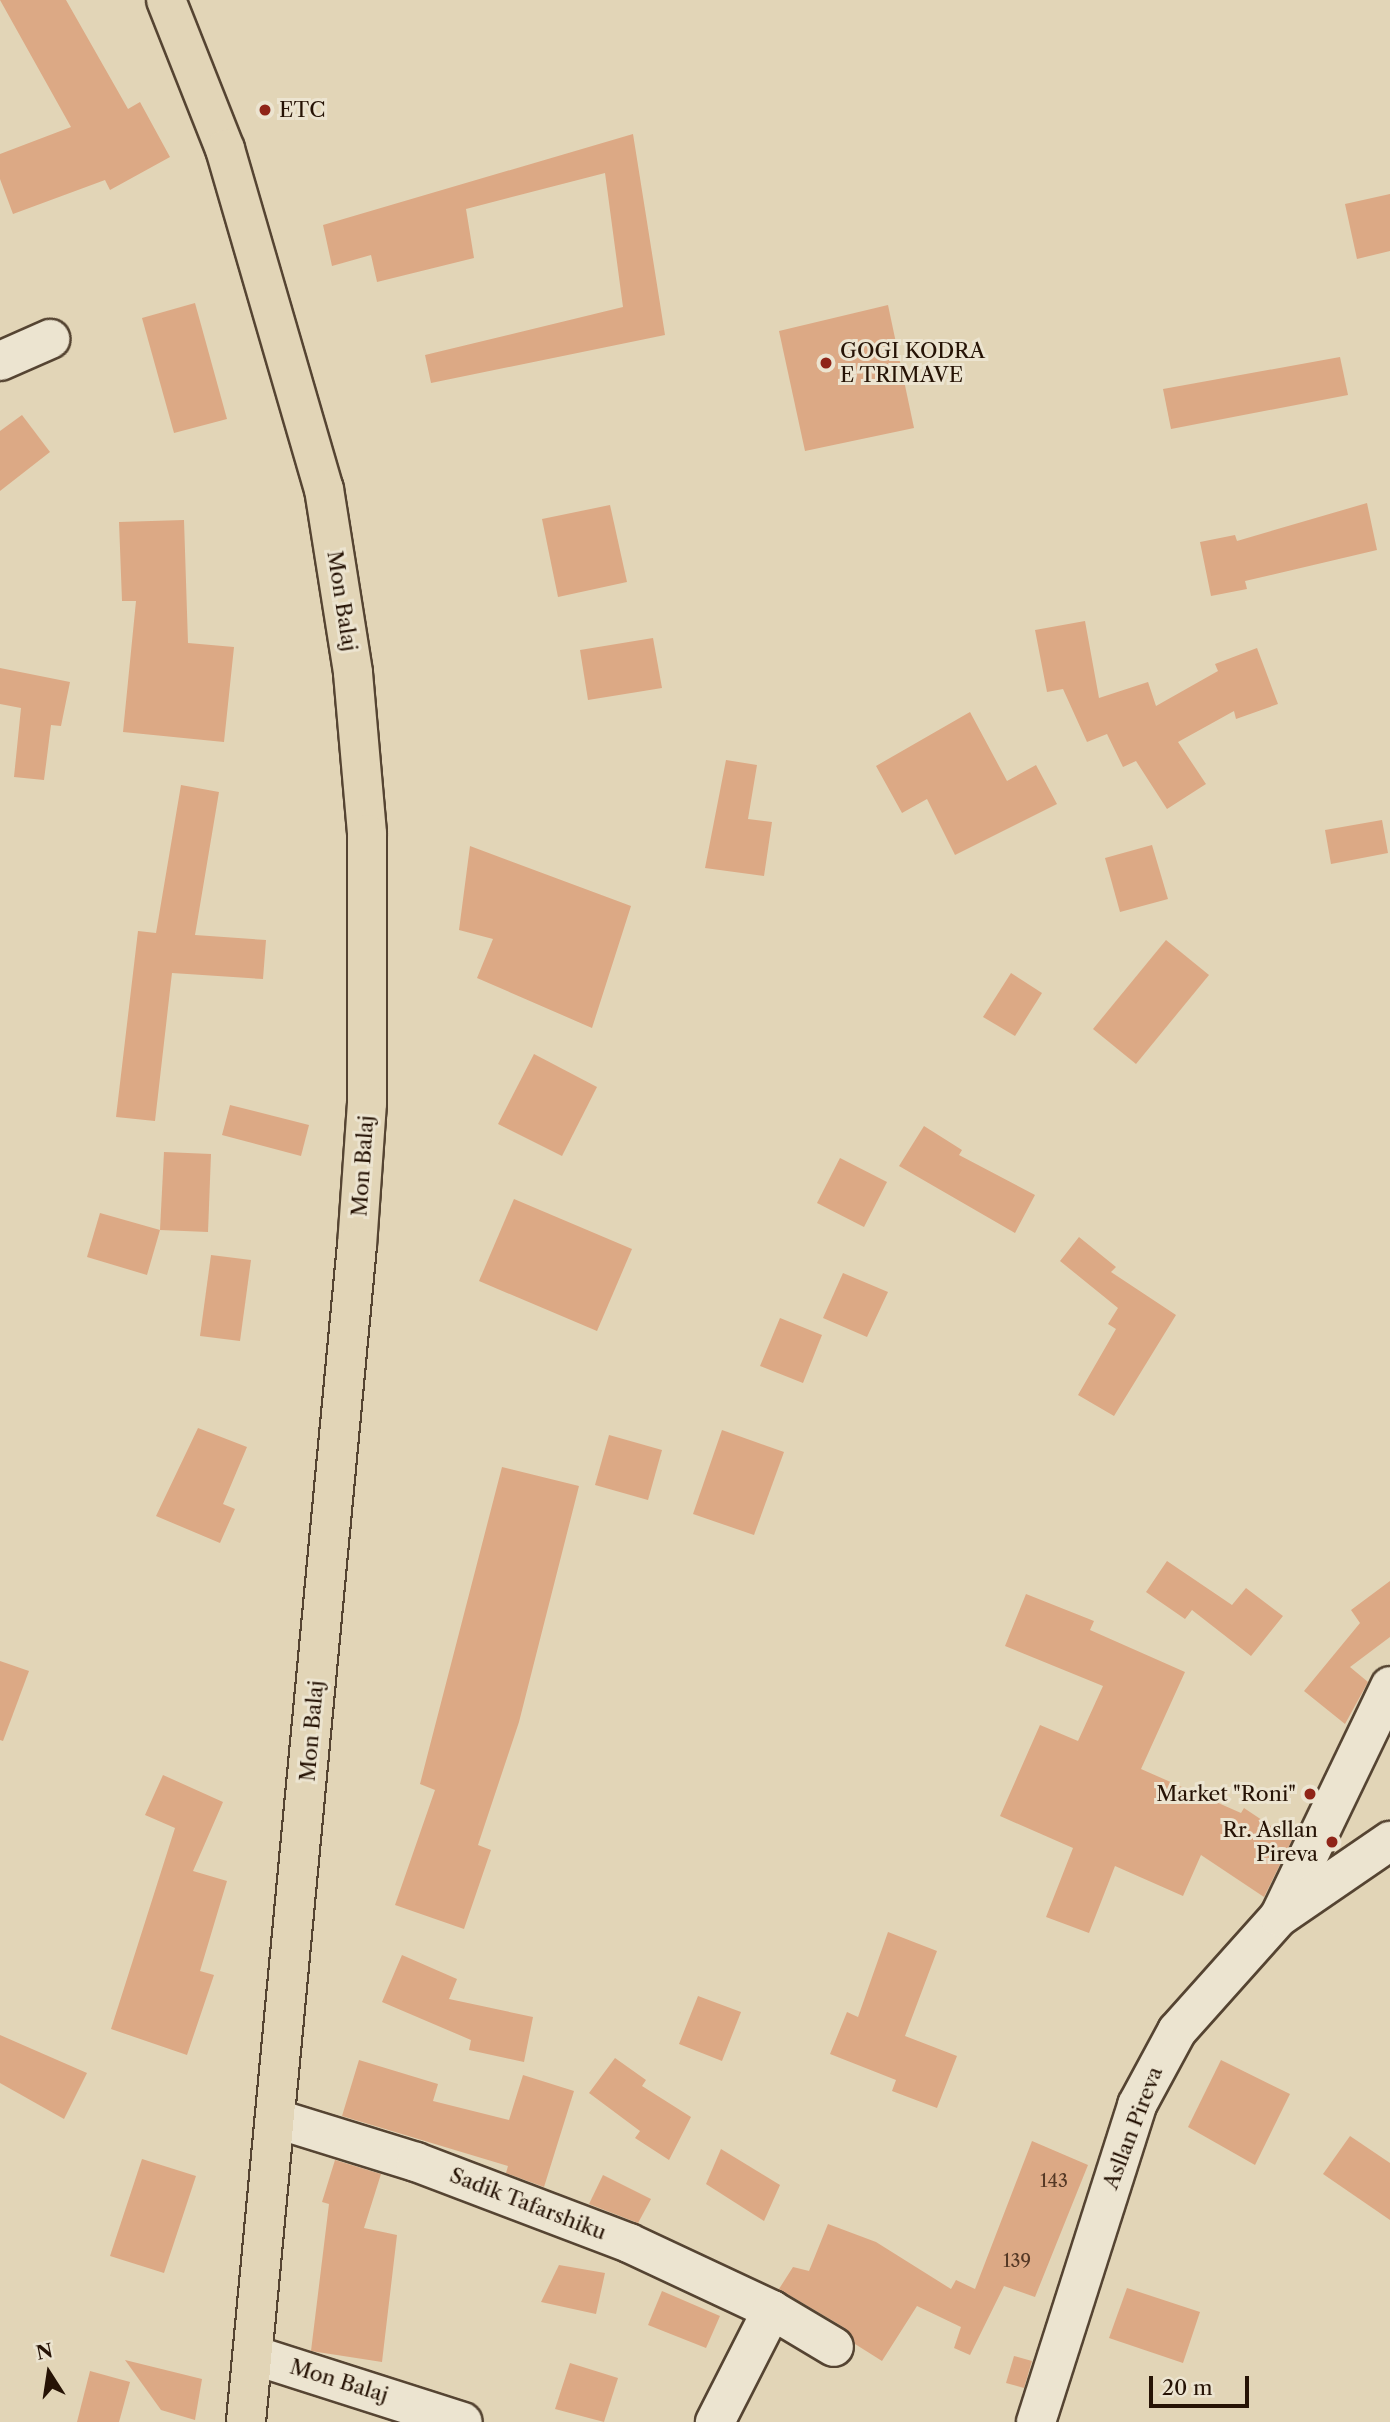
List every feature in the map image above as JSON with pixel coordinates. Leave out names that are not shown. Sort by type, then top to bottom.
[{"type":"main road","name":"Mon Balaj","points":[[166,0],[225,149],[324,489],[353,674],[367,834],[367,1103],[277,2119],[246,2422]]},
{"type":"street","points":[[0,361],[50,339]]},
{"type":"street","points":[[1279,1917],[1390,1686]]},
{"type":"street","name":"Asllan Pireva","points":[[1036,2422],[1153,2070],[1206,1992],[1279,1917],[1390,1841]]},
{"type":"street","name":"Sadik Tafarshiku","points":[[277,2119],[416,2162],[629,2243],[772,2310],[834,2347]]},
{"type":"street","points":[[715,2422],[772,2310]]},
{"type":"street","name":"Mon Balaj","points":[[253,2355],[463,2422]]},
{"type":"building","points":[[0,0],[66,0],[128,109],[140,102],[170,157],[110,190],[105,180],[13,214],[0,179],[0,154],[71,127]]},
{"type":"building","points":[[633,134],[665,335],[431,383],[425,355],[623,307],[605,173],[466,209],[474,258],[377,282],[371,255],[332,266],[323,225]]},
{"type":"building","points":[[1390,194],[1390,251],[1357,259],[1345,204]]},
{"type":"building","points":[[195,303],[227,419],[174,433],[142,318]]},
{"type":"building","points":[[888,305],[914,428],[805,451],[779,331]]},
{"type":"building","points":[[1340,357],[1348,395],[1171,429],[1163,389]]},
{"type":"building","points":[[22,415],[50,452],[0,491],[0,431]]},
{"type":"building","points":[[1367,503],[1377,550],[1245,581],[1247,589],[1211,596],[1200,542],[1235,535],[1237,541]]},
{"type":"building","points":[[610,505],[627,582],[558,597],[542,519]]},
{"type":"building","points":[[184,520],[188,643],[234,647],[224,742],[123,732],[136,601],[122,601],[119,522]]},
{"type":"building","points":[[1085,621],[1099,698],[1148,682],[1156,706],[1218,671],[1215,664],[1257,648],[1278,704],[1236,719],[1234,711],[1178,742],[1206,784],[1167,809],[1136,761],[1123,767],[1107,734],[1087,742],[1063,689],[1047,692],[1035,630]]},
{"type":"building","points":[[653,638],[662,688],[588,700],[580,650]]},
{"type":"building","points":[[0,668],[70,682],[61,726],[51,725],[44,780],[14,777],[21,708],[0,704]]},
{"type":"building","points":[[970,712],[1007,781],[1036,765],[1057,804],[955,855],[927,799],[902,813],[876,766]]},
{"type":"building","points":[[726,760],[757,765],[748,819],[772,822],[764,876],[705,868]]},
{"type":"building","points":[[181,785],[219,792],[195,935],[266,940],[263,979],[172,973],[155,1121],[116,1117],[138,931],[156,933]]},
{"type":"building","points":[[1382,820],[1388,853],[1331,864],[1325,830]]},
{"type":"building","points":[[1152,845],[1168,899],[1120,912],[1105,858]]},
{"type":"building","points":[[470,846],[631,906],[592,1028],[477,978],[493,939],[459,930]]},
{"type":"building","points":[[1166,940],[1209,975],[1136,1064],[1093,1029]]},
{"type":"building","points":[[1011,973],[1042,993],[1015,1036],[983,1017]]},
{"type":"building","points":[[534,1054],[597,1087],[562,1156],[498,1124]]},
{"type":"building","points":[[230,1105],[309,1125],[301,1156],[222,1135]]},
{"type":"building","points":[[924,1126],[962,1150],[959,1155],[1035,1195],[1015,1233],[899,1166]]},
{"type":"building","points":[[164,1152],[211,1154],[208,1232],[160,1230]]},
{"type":"building","points":[[840,1158],[887,1182],[864,1227],[817,1203]]},
{"type":"building","points":[[514,1199],[632,1249],[597,1331],[479,1281]]},
{"type":"building","points":[[100,1213],[160,1230],[147,1275],[87,1257]]},
{"type":"building","points":[[1079,1237],[1116,1267],[1111,1272],[1176,1315],[1114,1416],[1078,1395],[1116,1329],[1108,1324],[1118,1308],[1060,1261]]},
{"type":"building","points":[[211,1255],[251,1260],[240,1341],[200,1336]]},
{"type":"building","points":[[843,1273],[888,1292],[867,1337],[823,1318]]},
{"type":"building","points":[[780,1318],[822,1335],[803,1383],[760,1366]]},
{"type":"building","points":[[198,1428],[247,1447],[223,1504],[235,1509],[220,1543],[156,1516]]},
{"type":"building","points":[[722,1430],[784,1452],[754,1535],[693,1514]]},
{"type":"building","points":[[609,1435],[662,1450],[648,1500],[595,1485]]},
{"type":"building","points":[[502,1467],[579,1486],[519,1722],[478,1845],[491,1850],[464,1929],[395,1905],[435,1790],[420,1784]]},
{"type":"building","points":[[1167,1561],[1232,1605],[1246,1588],[1283,1616],[1251,1656],[1192,1610],[1185,1619],[1146,1592]]},
{"type":"building","points":[[1390,1581],[1390,1637],[1350,1667],[1368,1682],[1345,1724],[1304,1691],[1360,1623],[1351,1610]]},
{"type":"building","points":[[1026,1594],[1094,1621],[1090,1630],[1185,1672],[1141,1769],[1241,1813],[1244,1808],[1292,1840],[1264,1897],[1201,1855],[1183,1896],[1115,1866],[1089,1933],[1046,1917],[1073,1848],[1000,1816],[1040,1725],[1078,1741],[1103,1686],[1005,1646]]},
{"type":"building","points":[[0,1661],[29,1671],[3,1741],[0,1740]]},
{"type":"building","points":[[163,1775],[223,1802],[193,1871],[227,1881],[200,1971],[214,1975],[187,2055],[111,2029],[175,1828],[145,1815]]},
{"type":"building","points":[[888,1932],[937,1951],[905,2036],[957,2056],[937,2108],[892,2091],[896,2080],[830,2054],[847,2012],[858,2017]]},
{"type":"building","points":[[402,1955],[457,1979],[449,1999],[533,2017],[524,2062],[469,2050],[471,2040],[382,2002]]},
{"type":"building","points":[[698,1996],[741,2012],[722,2061],[679,2044]]},
{"type":"building","points":[[0,2035],[87,2073],[64,2119],[0,2083]]},
{"type":"building","points":[[615,2058],[646,2080],[642,2086],[691,2117],[669,2160],[635,2138],[640,2131],[589,2093]]},
{"type":"building","points":[[359,2060],[438,2084],[433,2101],[509,2120],[523,2075],[574,2091],[544,2187],[506,2173],[508,2166],[342,2116]]},
{"type":"building","points":[[1221,2060],[1290,2094],[1255,2165],[1188,2127]]},
{"type":"building","points":[[1350,2136],[1390,2163],[1390,2220],[1323,2174]]},
{"type":"building","points":[[1032,2141],[1088,2165],[1035,2297],[1004,2286],[970,2355],[954,2348],[961,2327],[917,2306],[882,2361],[855,2344],[845,2328],[779,2289],[793,2267],[809,2271],[828,2224],[876,2242],[951,2289],[956,2280],[975,2289]]},
{"type":"building","points":[[721,2149],[780,2185],[764,2221],[706,2184]]},
{"type":"building","points":[[142,2159],[196,2176],[164,2273],[110,2256]]},
{"type":"building","points":[[335,2160],[381,2174],[364,2228],[397,2235],[382,2362],[311,2351],[329,2204],[322,2202]]},
{"type":"building","points":[[603,2175],[651,2199],[638,2223],[589,2204]]},
{"type":"building","points":[[559,2265],[605,2273],[596,2314],[541,2302]]},
{"type":"building","points":[[1127,2288],[1200,2312],[1183,2363],[1109,2338]]},
{"type":"building","points":[[662,2291],[720,2316],[706,2348],[648,2325]]},
{"type":"building","points":[[1014,2356],[1032,2361],[1024,2388],[1006,2383]]},
{"type":"building","points":[[125,2360],[202,2379],[195,2420],[161,2410]]},
{"type":"building","points":[[570,2363],[618,2378],[604,2422],[555,2409]]},
{"type":"building","points":[[90,2371],[130,2382],[119,2422],[77,2422]]},
{"type":"place","name":"ETC","points":[[265,110]]},
{"type":"place","name":"GOGI KODRA E TRIMAVE","points":[[826,363]]},
{"type":"place","name":"Market \"Roni\"","points":[[1310,1794]]},
{"type":"place","name":"Rr. Asllan Pireva","points":[[1332,1842]]}]
